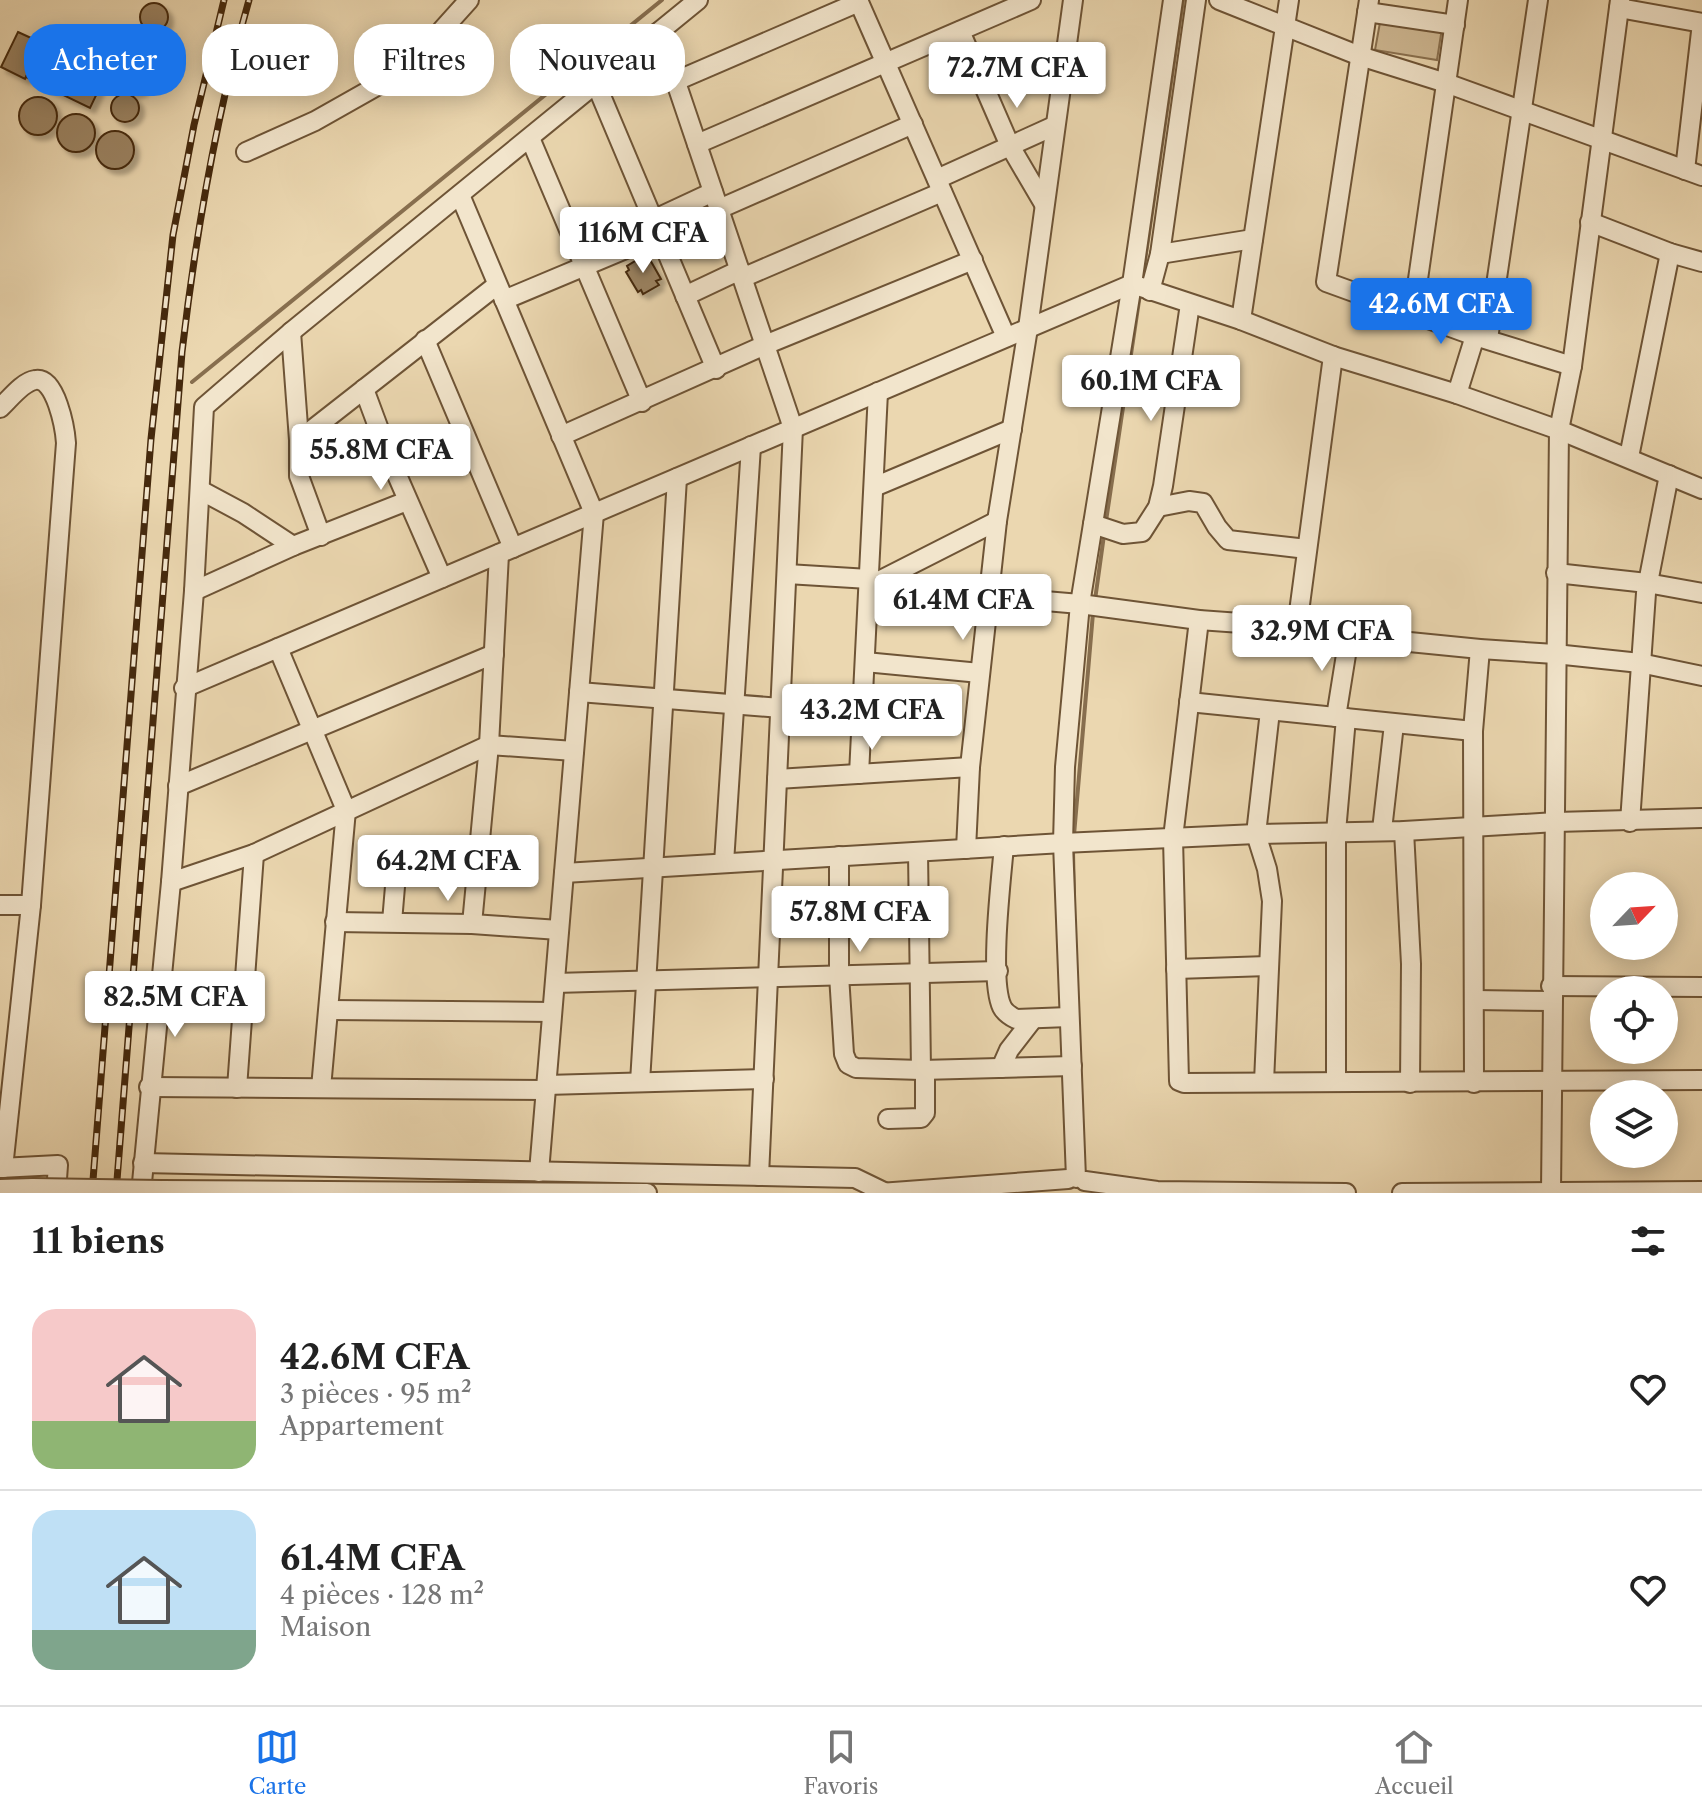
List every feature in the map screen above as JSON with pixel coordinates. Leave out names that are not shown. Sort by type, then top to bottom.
[{"type":"street","points":[[246,152],[315,121],[423,60],[442,30],[469,0]]},
{"type":"street","points":[[669,24],[698,0]]},
{"type":"street","points":[[697,144],[960,31],[990,9],[1031,0]]},
{"type":"street","points":[[966,849],[970,767],[997,521],[1028,328],[1073,0]]},
{"type":"street","points":[[1081,1183],[1069,1017],[1063,843],[1065,767],[1080,604],[1132,284],[1173,0]]},
{"type":"street","points":[[1150,291],[1160,254],[1196,0]]},
{"type":"street","points":[[1219,0],[1360,56],[1446,83],[1600,141],[1694,173],[1702,23],[1620,4],[1600,141],[1572,366],[1559,430],[1551,1191]]},
{"type":"street","points":[[1241,320],[1289,0]]},
{"type":"street","points":[[1413,314],[1458,0]]},
{"type":"street","points":[[1457,394],[1482,338],[1522,112],[1538,0]]},
{"type":"street","points":[[685,77],[859,1],[1006,337]]},
{"type":"street","points":[[1455,25],[1368,6],[1326,282],[1482,338],[1572,366]]},
{"type":"street","points":[[960,31],[1010,146],[1044,204]]},
{"type":"street","points":[[141,1193],[171,882],[194,591],[204,407],[291,332],[581,96]]},
{"type":"street","points":[[601,96],[716,369]]},
{"type":"street","points":[[681,96],[793,428],[759,1176]]},
{"type":"street","points":[[299,440],[425,340],[501,293],[584,266],[656,227],[716,200],[913,124]]},
{"type":"street","points":[[685,296],[940,185],[1010,146],[1054,126]]},
{"type":"street","points":[[530,138],[642,402]]},
{"type":"street","points":[[460,195],[594,513],[539,1172]]},
{"type":"street","points":[[1590,222],[1702,262]]},
{"type":"street","points":[[1160,254],[1253,239]]},
{"type":"street","points":[[1629,457],[1670,253]]},
{"type":"street","points":[[561,436],[765,345],[973,260]]},
{"type":"street","points":[[184,688],[1132,284],[1241,320],[1333,356],[1457,394],[1559,430],[1702,489]]},
{"type":"street","points":[[1093,524],[1123,534],[1142,532],[1158,507],[1190,304]]},
{"type":"street","points":[[291,332],[299,476],[321,536]]},
{"type":"street","points":[[425,340],[506,551],[494,654],[489,745],[472,924]]},
{"type":"street","points":[[1297,627],[1333,356]]},
{"type":"street","points":[[0,408],[28,383],[37,379],[53,393],[64,424],[65,472],[31,905],[2,1168],[58,1165],[56,1193]]},
{"type":"street","points":[[364,389],[407,501],[442,578]]},
{"type":"street","points":[[859,774],[878,392]]},
{"type":"street","points":[[874,487],[1012,429]]},
{"type":"street","points":[[724,863],[751,446]]},
{"type":"street","points":[[1630,822],[1647,583],[1669,475]]},
{"type":"street","points":[[640,1082],[677,478]]},
{"type":"street","points":[[200,490],[243,513],[293,546]]},
{"type":"street","points":[[194,591],[293,546],[407,501]]},
{"type":"street","points":[[1158,507],[1189,501],[1203,503],[1228,540],[1307,549]]},
{"type":"street","points":[[869,583],[997,521]]},
{"type":"street","points":[[1556,573],[1647,583],[1702,593]]},
{"type":"street","points":[[787,574],[989,598],[1080,604],[1199,620],[1297,627],[1349,636],[1640,663],[1702,676]]},
{"type":"street","points":[[1199,620],[1173,838],[1179,1081],[1474,1083],[1702,1080]]},
{"type":"street","points":[[1336,1082],[1336,832],[1341,718],[1349,636]]},
{"type":"street","points":[[278,648],[346,810],[321,1088]]},
{"type":"street","points":[[1474,1083],[1473,731],[1480,649]]},
{"type":"street","points":[[178,786],[494,654]]},
{"type":"street","points":[[865,662],[980,673]]},
{"type":"street","points":[[579,692],[781,708]]},
{"type":"street","points":[[1189,702],[1473,731]]},
{"type":"street","points":[[1264,1082],[1268,966],[1273,935],[1272,901],[1267,869],[1256,834],[1270,711]]},
{"type":"street","points":[[1382,830],[1394,724]]},
{"type":"street","points":[[171,882],[254,854],[489,745],[574,751]]},
{"type":"street","points":[[777,779],[970,767]]},
{"type":"street","points":[[564,873],[1063,843],[1702,818]]},
{"type":"street","points":[[1404,831],[1411,951],[1410,1083]]},
{"type":"street","points":[[1004,846],[997,935],[999,996],[1003,1009],[1016,1019],[1069,1017]]},
{"type":"street","points":[[392,922],[398,851]]},
{"type":"street","points":[[888,1119],[921,1118],[925,1113],[918,852]]},
{"type":"street","points":[[237,1088],[254,854]]},
{"type":"street","points":[[839,856],[839,975],[844,1054],[848,1064],[856,1068],[923,1070],[1072,1066]]},
{"type":"street","points":[[0,905],[31,905]]},
{"type":"street","points":[[335,922],[472,924],[559,930]]},
{"type":"street","points":[[1176,969],[1268,966]]},
{"type":"street","points":[[555,983],[998,971]]},
{"type":"street","points":[[1475,1000],[1702,987]]},
{"type":"street","points":[[329,1010],[552,1012]]},
{"type":"street","points":[[1001,1068],[1009,1050],[1033,1019]]},
{"type":"street","points":[[149,1087],[546,1087],[764,1079]]},
{"type":"street","points":[[143,1163],[855,1178],[883,1193],[1081,1183]]},
{"type":"street","points":[[1054,1193],[1060,1184],[1081,1183],[1157,1191],[1346,1193]]},
{"type":"street","points":[[0,1189],[647,1193]]},
{"type":"street","points":[[1402,1193],[1702,1191]]},
{"type":"shaded area","points":[[1381,17],[1442,28],[1437,60],[1375,50]]},
{"type":"building","points":[[149,4],[159,4],[167,12],[166,24],[141,22],[141,12]]},
{"type":"building","points":[[18,32],[24,35],[24,78],[1,67]]},
{"type":"building","points":[[65,96],[96,96],[90,108]]},
{"type":"building","points":[[118,96],[132,96],[138,103],[138,113],[130,121],[120,121],[112,113],[112,103]]},
{"type":"building","points":[[38,97],[51,103],[57,116],[51,129],[38,135],[25,129],[19,116],[25,103]]},
{"type":"building","points":[[76,114],[89,120],[95,133],[89,146],[76,152],[63,146],[57,133],[63,120]]},
{"type":"building","points":[[115,131],[128,137],[134,150],[128,163],[115,169],[102,163],[96,150],[102,137]]},
{"type":"building","points":[[642,257],[644,261],[649,258],[661,279],[656,281],[659,285],[643,294],[641,290],[638,292],[626,272],[629,270],[627,266]]},
{"type":"waterway","points":[[192,382],[662,0]]},
{"type":"waterway","points":[[1142,281],[1183,0]]},
{"type":"waterway","points":[[1106,521],[1140,294]]},
{"type":"waterway","points":[[1095,600],[1104,535]]},
{"type":"waterway","points":[[1074,835],[1093,613]]},
{"type":"waterway","points":[[1073,852],[1074,898]]},
{"type":"railway","points":[[92,1193],[151,439],[173,235],[194,125],[224,0]]},
{"type":"railway","points":[[116,1193],[182,352],[208,174],[249,0]]}]
